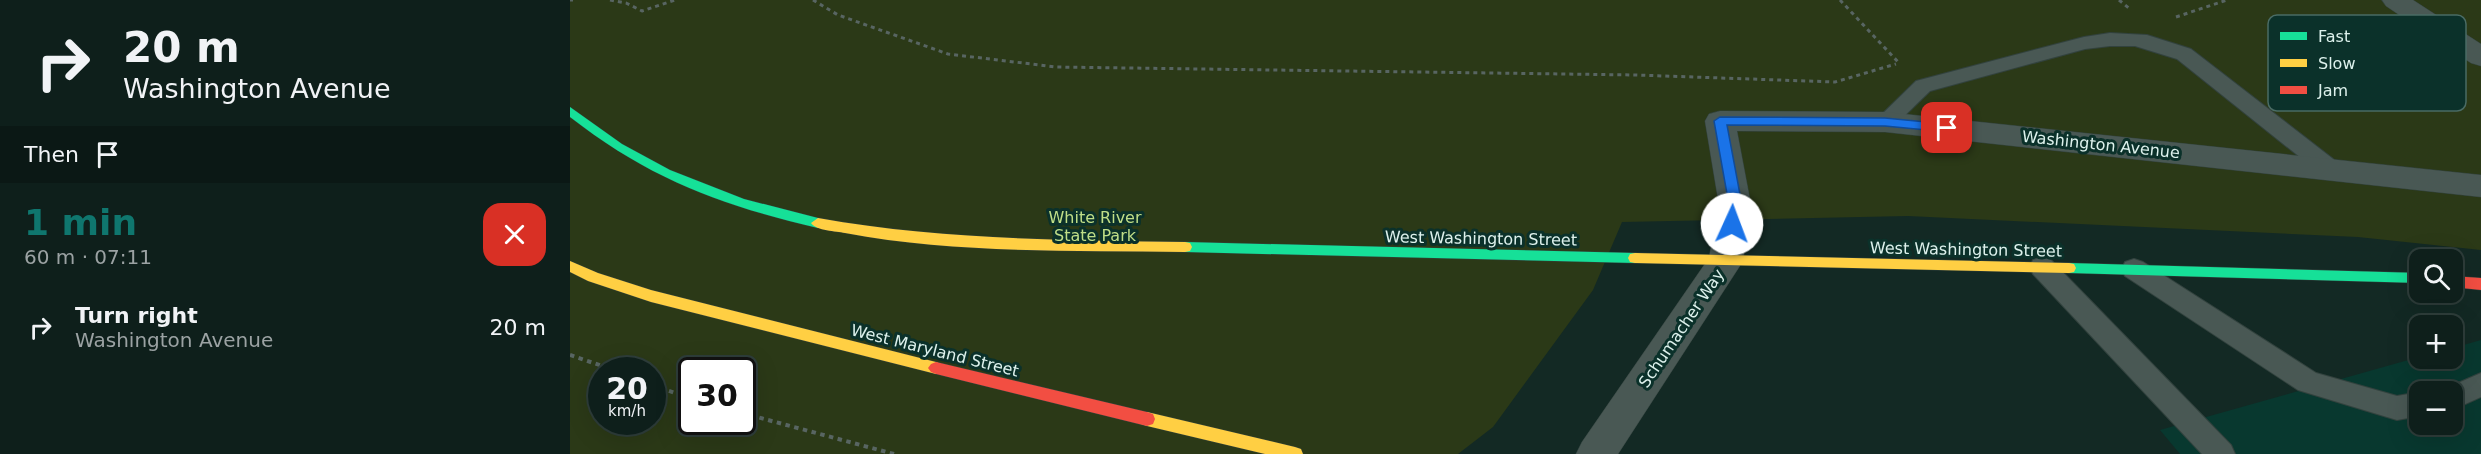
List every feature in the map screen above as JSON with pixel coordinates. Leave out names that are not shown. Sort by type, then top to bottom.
[{"type":"main road","name":"West Washington Street","points":[[570,111],[598,135],[630,157],[685,184],[739,203],[797,219],[860,231],[921,239],[1004,243],[2134,269],[2409,278]]},
{"type":"main road","name":"West Maryland Street","points":[[570,266],[593,277],[651,296],[912,362],[1295,454]]},
{"type":"main road","points":[[2463,282],[2481,284]]},
{"type":"street","points":[[2395,0],[2418,15]]},
{"type":"street","points":[[2466,47],[2481,57]]},
{"type":"street","name":"Washington Avenue","points":[[1720,121],[1885,122],[2481,186]]},
{"type":"street","name":"Schumacher Way","points":[[1596,454],[1726,261],[1735,205],[1720,121]]},
{"type":"lane","points":[[1885,122],[1923,86],[2101,40],[2127,38],[2162,44],[2184,54],[2329,168]]},
{"type":"lane","points":[[2042,267],[2221,454]]},
{"type":"lane","points":[[2134,269],[2308,382],[2397,408],[2409,406]]},
{"type":"lane","points":[[2463,393],[2481,384]]},
{"type":"path","points":[[610,0],[626,3],[642,11],[675,0]]},
{"type":"path","points":[[813,0],[838,15],[948,54],[1056,67],[1624,74],[1835,82],[1883,67]]},
{"type":"path","points":[[1840,0],[1923,86]]},
{"type":"path","points":[[2146,40],[2152,27],[2226,0]]},
{"type":"path","points":[[570,355],[588,361]]},
{"type":"path","points":[[756,417],[894,454]]},
{"type":"shaded area","points":[[2481,340],[2481,454],[2180,454],[2160,430],[2409,360],[2409,369],[2463,369],[2463,345]]},
{"type":"green space","name":"White River State Park","points":[[570,0],[2481,0],[2481,250],[2358,237],[1908,216],[1622,222],[1593,290],[1493,427],[1458,454],[570,454]]},
{"type":"traffic: fast","points":[[570,111],[618,147],[665,173],[740,203],[818,223]]},
{"type":"traffic: fast","points":[[1185,247],[1635,258]]},
{"type":"traffic: fast","points":[[2069,268],[2409,278]]},
{"type":"traffic: slow","points":[[818,223],[863,231],[955,241],[1185,247]]},
{"type":"traffic: slow","points":[[1635,258],[2069,268]]},
{"type":"traffic: slow","points":[[570,266],[593,277],[651,296],[936,368]]},
{"type":"traffic: slow","points":[[1147,419],[1295,454]]},
{"type":"traffic: jam","points":[[2463,282],[2481,284]]},
{"type":"traffic: jam","points":[[936,368],[1147,419]]},
{"type":"route","points":[[1732,224],[1735,205],[1720,121],[1885,122],[1947,128]]}]
